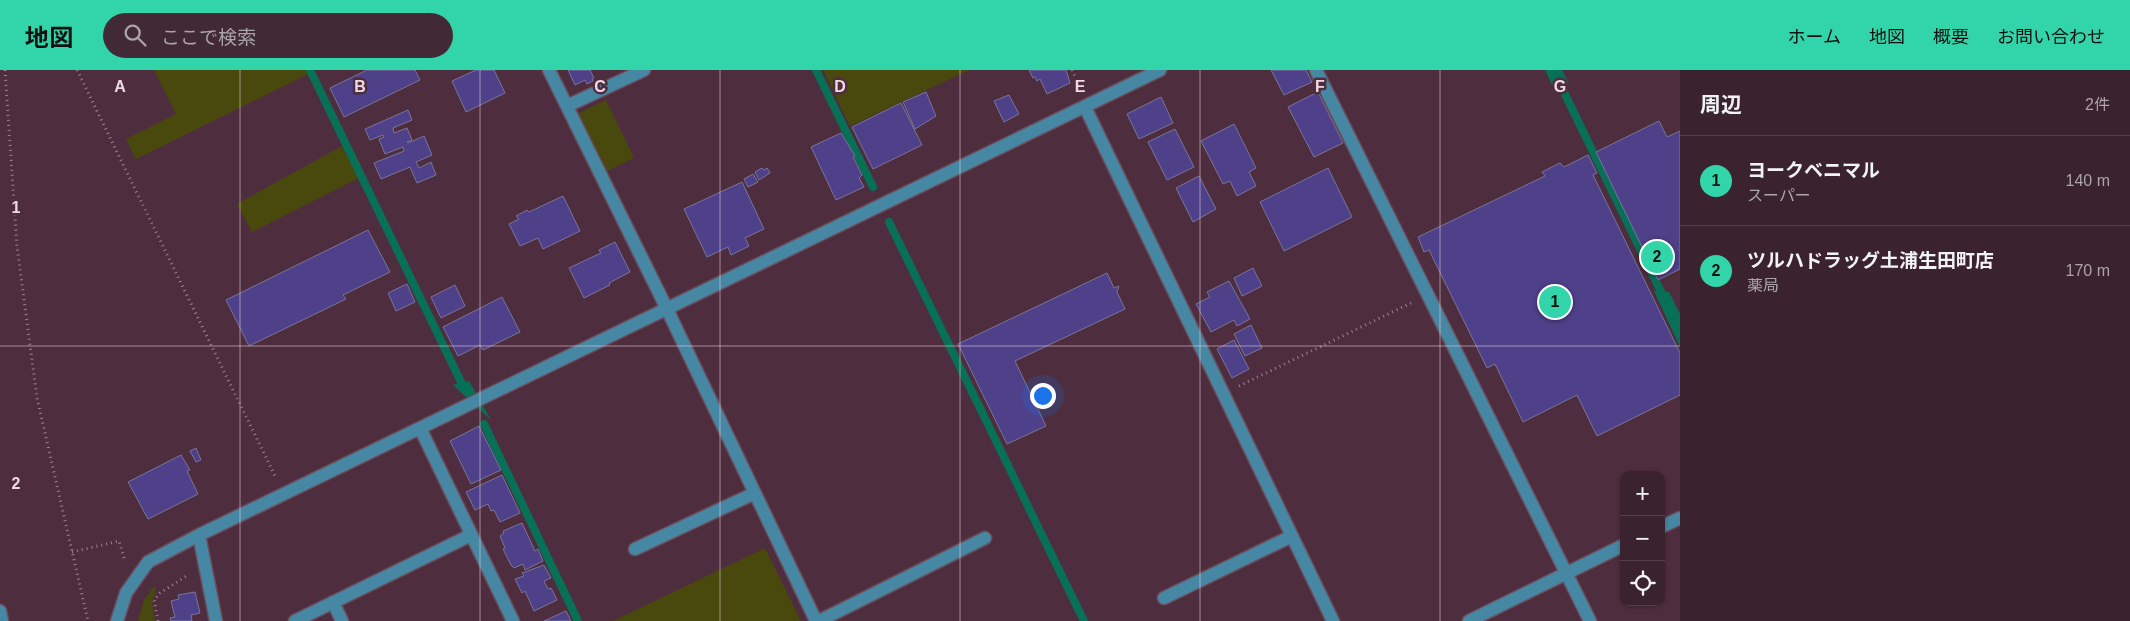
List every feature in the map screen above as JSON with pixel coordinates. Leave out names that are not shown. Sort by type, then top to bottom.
[{"type":"street","points":[[549,70],[666,307],[817,621],[985,538]]},
{"type":"street","points":[[567,106],[644,70]]},
{"type":"street","points":[[117,621],[126,593],[148,562],[199,534],[1160,70]]},
{"type":"street","points":[[1316,70],[1590,621]]},
{"type":"street","points":[[1085,107],[1333,621]]},
{"type":"street","points":[[420,428],[513,621]]},
{"type":"street","points":[[635,549],[755,493]]},
{"type":"street","points":[[1665,525],[1680,518]]},
{"type":"street","points":[[199,534],[216,621]]},
{"type":"street","points":[[295,621],[472,535]]},
{"type":"street","points":[[1164,598],[1292,536]]},
{"type":"street","points":[[1469,621],[1620,547]]},
{"type":"street","points":[[333,602],[342,621]]},
{"type":"street","points":[[0,611],[2,621]]},
{"type":"path","points":[[5,70],[17,246],[37,398],[88,621]]},
{"type":"path","points":[[77,70],[278,481]]},
{"type":"path","points":[[1224,394],[1428,295]]},
{"type":"path","points":[[72,552],[119,541],[127,567]]},
{"type":"path","points":[[158,621],[154,600],[160,593],[190,574],[190,568]]},
{"type":"shaded area","points":[[154,70],[306,70],[308,74],[136,159],[126,139],[176,114]]},
{"type":"shaded area","points":[[823,70],[969,70],[850,126]]},
{"type":"shaded area","points":[[1545,70],[1562,70],[1569,84],[1554,89]]},
{"type":"shaded area","points":[[606,100],[634,158],[605,172],[577,114]]},
{"type":"shaded area","points":[[342,146],[359,178],[252,232],[237,204]]},
{"type":"shaded area","points":[[1654,291],[1669,292],[1680,314],[1680,347]]},
{"type":"shaded area","points":[[469,381],[491,420],[453,385]]},
{"type":"shaded area","points":[[765,548],[801,621],[613,621]]},
{"type":"shaded area","points":[[154,586],[156,588],[152,603],[155,621],[138,621],[144,600]]},
{"type":"building","points":[[367,70],[415,70],[420,80],[344,117],[330,88]]},
{"type":"building","points":[[476,70],[494,70],[505,93],[466,112],[452,81]]},
{"type":"building","points":[[568,70],[590,70],[594,78],[592,79],[593,81],[587,84],[585,80],[575,85]]},
{"type":"building","points":[[1029,70],[1066,70],[1070,83],[1047,94],[1040,79],[1037,81],[1035,77],[1033,78]]},
{"type":"building","points":[[1271,70],[1306,70],[1312,82],[1284,95]]},
{"type":"building","points":[[926,92],[936,116],[915,129],[903,102]]},
{"type":"building","points":[[1318,92],[1343,143],[1314,157],[1288,107]]},
{"type":"building","points":[[1009,95],[1019,114],[1004,122],[994,101]]},
{"type":"building","points":[[1161,97],[1173,123],[1139,139],[1127,114]]},
{"type":"building","points":[[901,103],[922,145],[873,169],[852,127]]},
{"type":"building","points":[[408,110],[412,120],[393,128],[394,133],[407,128],[412,140],[408,143],[424,136],[432,155],[416,162],[419,168],[431,162],[436,175],[417,183],[410,167],[381,179],[374,163],[404,151],[403,147],[385,154],[379,139],[384,137],[383,135],[370,140],[365,129]]},
{"type":"building","points":[[1659,121],[1667,137],[1680,131],[1680,269],[1658,280],[1596,152]]},
{"type":"building","points":[[1234,124],[1256,168],[1249,172],[1256,186],[1237,196],[1230,181],[1223,184],[1201,141]]},
{"type":"building","points":[[1175,129],[1194,167],[1167,180],[1148,142]]},
{"type":"building","points":[[841,133],[855,156],[853,157],[862,175],[859,178],[864,187],[836,200],[811,147]]},
{"type":"building","points":[[1588,155],[1597,173],[1593,175],[1680,353],[1680,395],[1597,436],[1577,395],[1523,422],[1495,364],[1487,368],[1429,250],[1424,252],[1418,237],[1545,176],[1542,172],[1560,163],[1564,167]]},
{"type":"building","points":[[762,168],[764,170],[767,168],[770,173],[759,180],[755,172]]},
{"type":"building","points":[[1328,168],[1352,217],[1284,251],[1260,202]]},
{"type":"building","points":[[753,174],[758,182],[748,187],[744,179]]},
{"type":"building","points":[[1199,176],[1216,209],[1193,222],[1176,188]]},
{"type":"building","points":[[742,182],[764,229],[745,238],[749,246],[731,255],[728,247],[707,257],[684,209]]},
{"type":"building","points":[[563,196],[580,231],[543,249],[538,238],[520,246],[509,224],[519,219],[516,216],[527,210],[529,212]]},
{"type":"building","points":[[368,230],[390,272],[343,295],[346,299],[249,346],[226,300]]},
{"type":"building","points":[[615,242],[630,272],[584,298],[569,268],[601,253],[599,250]]},
{"type":"building","points":[[1253,268],[1262,286],[1242,296],[1234,278]]},
{"type":"building","points":[[1107,273],[1114,288],[1119,286],[1117,292],[1125,309],[1015,361],[1046,426],[1007,444],[958,344]]},
{"type":"building","points":[[1229,281],[1250,319],[1237,326],[1234,320],[1211,332],[1196,304],[1210,297],[1207,292]]},
{"type":"building","points":[[407,284],[415,302],[396,311],[388,293]]},
{"type":"building","points":[[455,285],[465,306],[441,318],[431,297]]},
{"type":"building","points":[[502,297],[520,332],[483,350],[480,345],[458,356],[443,327]]},
{"type":"building","points":[[1251,325],[1262,348],[1245,356],[1234,334]]},
{"type":"building","points":[[1234,340],[1249,369],[1232,378],[1217,349]]},
{"type":"building","points":[[479,426],[501,470],[471,484],[450,441]]},
{"type":"building","points":[[196,448],[201,460],[196,462],[190,451]]},
{"type":"building","points":[[181,455],[190,470],[187,471],[198,494],[148,519],[128,482]]},
{"type":"building","points":[[502,475],[520,513],[500,522],[494,510],[491,511],[488,504],[475,510],[466,492]]},
{"type":"building","points":[[522,523],[535,551],[538,549],[543,561],[525,570],[523,564],[514,568],[511,565],[503,549],[505,548],[500,536],[504,533],[503,531]]},
{"type":"building","points":[[544,565],[551,578],[544,581],[548,589],[551,588],[557,600],[534,611],[525,591],[522,593],[515,579],[524,576],[522,573]]},
{"type":"building","points":[[195,592],[200,613],[191,615],[192,621],[171,621],[170,618],[175,617],[171,601],[179,599],[178,595]]},
{"type":"building","points":[[566,611],[571,621],[544,621]]},
{"type":"waterway","points":[[310,70],[462,384]]},
{"type":"waterway","points":[[816,70],[873,187]]},
{"type":"waterway","points":[[1561,86],[1665,300]]},
{"type":"waterway","points":[[889,222],[1084,621]]},
{"type":"waterway","points":[[484,424],[578,621]]},
{"type":"place","name":"ツルハドラッグ土浦生田町店","points":[[1657,257]]},
{"type":"place","name":"ヨークベニマル","points":[[1555,302]]}]
